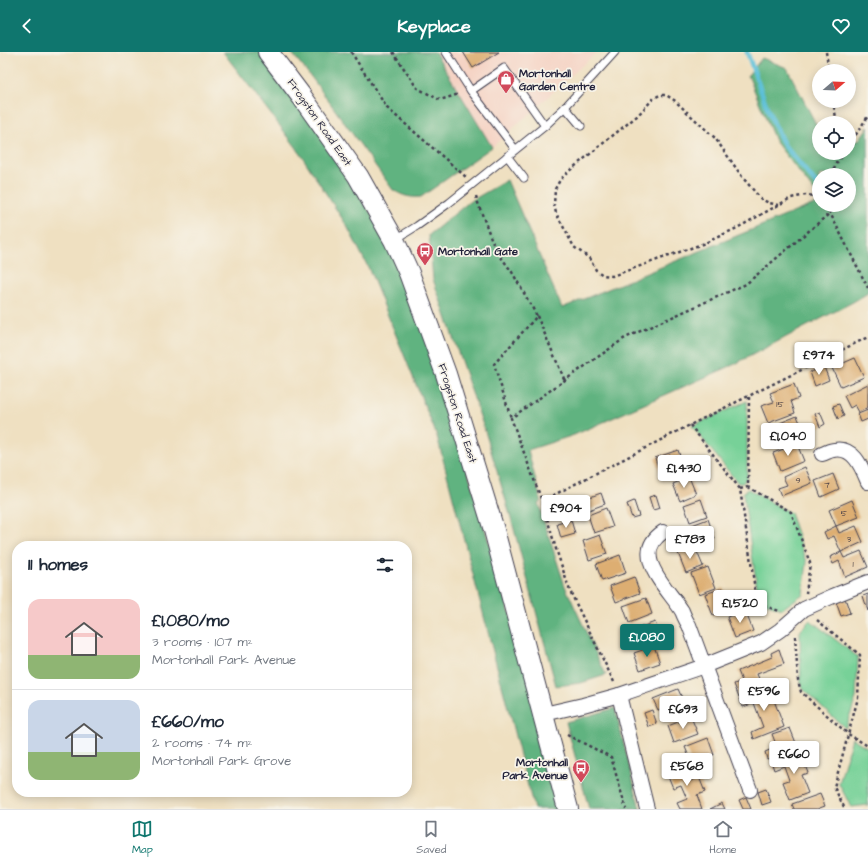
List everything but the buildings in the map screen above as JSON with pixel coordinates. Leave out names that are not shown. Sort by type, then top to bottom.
[{"type":"main road","name":"Frogston Road East","points":[[268,52],[358,176],[394,240],[409,273],[446,374],[494,530],[568,809]]},
{"type":"street","points":[[822,454],[835,449],[845,450],[854,456],[868,482]]},
{"type":"street","points":[[663,532],[655,537],[650,544],[649,554],[651,563],[661,582],[682,612],[695,640],[750,790]]},
{"type":"street","points":[[545,720],[584,705],[619,695],[704,666],[761,643],[780,630],[804,609],[868,582]]},
{"type":"street","points":[[619,695],[647,809]]},
{"type":"lane","points":[[446,52],[471,91],[515,149]]},
{"type":"lane","points":[[394,240],[436,213],[545,126],[565,107],[615,52]]},
{"type":"lane","points":[[471,91],[504,68],[545,126]]},
{"type":"lane","points":[[565,107],[581,126]]},
{"type":"lane","points":[[507,156],[524,178]]},
{"type":"path","points":[[351,52],[387,108],[473,183],[479,206],[495,249],[512,272],[537,316],[565,381]]},
{"type":"path","points":[[393,52],[417,88],[440,100],[471,91]]},
{"type":"path","points":[[826,52],[828,64]]},
{"type":"path","points":[[779,205],[769,203],[761,199],[743,178],[715,138],[674,100],[666,95],[660,95],[654,98],[637,116],[560,180],[555,189],[554,205],[562,225],[574,247],[589,258],[596,270],[603,274],[612,276],[705,243],[737,228],[779,205],[791,198],[806,195],[812,196]]},
{"type":"path","points":[[856,134],[868,116]]},
{"type":"path","points":[[836,160],[836,165]]},
{"type":"path","points":[[834,168],[839,160]]},
{"type":"path","points":[[511,418],[626,338],[746,284],[830,213],[868,288]]},
{"type":"path","points":[[537,316],[494,364],[511,418],[542,501],[570,591],[610,673],[619,695]]},
{"type":"path","points":[[542,501],[690,425],[868,337]]},
{"type":"path","points":[[690,425],[740,489],[757,603],[794,617],[798,680],[801,692],[848,734],[868,746]]},
{"type":"path","points":[[740,489],[748,487]]},
{"type":"path","points":[[545,720],[611,757],[626,809]]},
{"type":"shaded area","name":"Mortonhall Garden Centre","points":[[435,52],[597,52],[492,147]]},
{"type":"green space","points":[[223,52],[268,52],[409,273],[568,809],[534,809],[437,436],[369,269],[347,226],[296,147]]},
{"type":"green space","points":[[291,52],[435,52],[492,147],[421,197],[410,197],[400,194],[393,190],[312,78]]},
{"type":"green space","points":[[762,58],[787,68],[812,116],[812,160],[856,160],[856,141],[858,141],[868,127],[868,293],[733,365],[574,435],[528,450],[541,501],[538,503],[565,586],[606,675],[581,683],[556,686],[511,518],[485,431],[433,279],[429,235],[469,202],[507,180],[562,308],[812,205],[812,212],[856,212],[856,168],[812,168],[812,189],[775,141],[748,75]]},
{"type":"green space","points":[[747,401],[747,477],[743,483],[738,483],[692,426]]},
{"type":"green space","points":[[748,489],[790,513],[807,562],[803,594],[782,609],[759,601],[743,493]]},
{"type":"green space","points":[[810,620],[858,657],[856,698],[845,728],[803,689],[801,683],[800,630]]},
{"type":"green space","points":[[615,708],[640,809],[589,809],[566,722]]},
{"type":"green space","points":[[852,738],[868,748],[868,805],[851,807],[839,784]]},
{"type":"waterway","points":[[747,52],[769,113],[784,145],[812,179]]},
{"type":"place","name":"Mortonhall Garden Centre","points":[[506,94]]},
{"type":"place","name":"Mortonhall Gate","points":[[425,266]]},
{"type":"place","name":"Mortonhall Park Avenue","points":[[581,783]]}]
